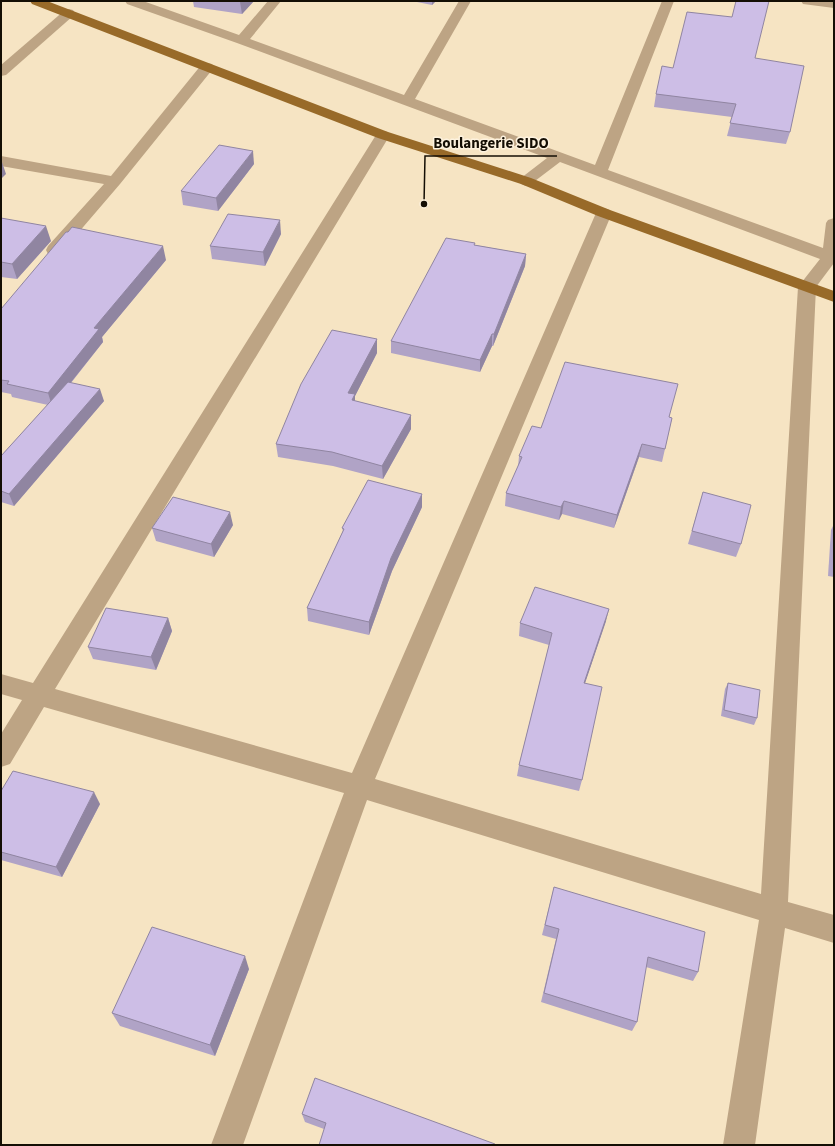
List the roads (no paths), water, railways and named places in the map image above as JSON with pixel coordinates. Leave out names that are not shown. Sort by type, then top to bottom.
[{"type":"main road","points":[[36,1],[383,135],[526,181],[604,213],[834,296]]},
{"type":"street","points":[[132,1],[832,257]]},
{"type":"street","points":[[242,40],[275,1]]},
{"type":"street","points":[[406,101],[465,1]]},
{"type":"street","points":[[600,171],[668,1]]},
{"type":"street","points":[[807,1],[834,4]]},
{"type":"street","points":[[1,72],[69,13]]},
{"type":"street","points":[[42,264],[115,181],[206,67]]},
{"type":"street","points":[[1,756],[383,135]]},
{"type":"street","points":[[526,181],[559,156]]},
{"type":"street","points":[[1,161],[115,181]]},
{"type":"street","points":[[227,1145],[360,786],[604,213]]},
{"type":"street","points":[[739,1145],[774,911],[807,287],[832,257],[834,223]]},
{"type":"street","points":[[1,684],[360,786],[834,929]]},
{"type":"place","name":"Boulangerie SIDO","points":[[424,204]]}]
